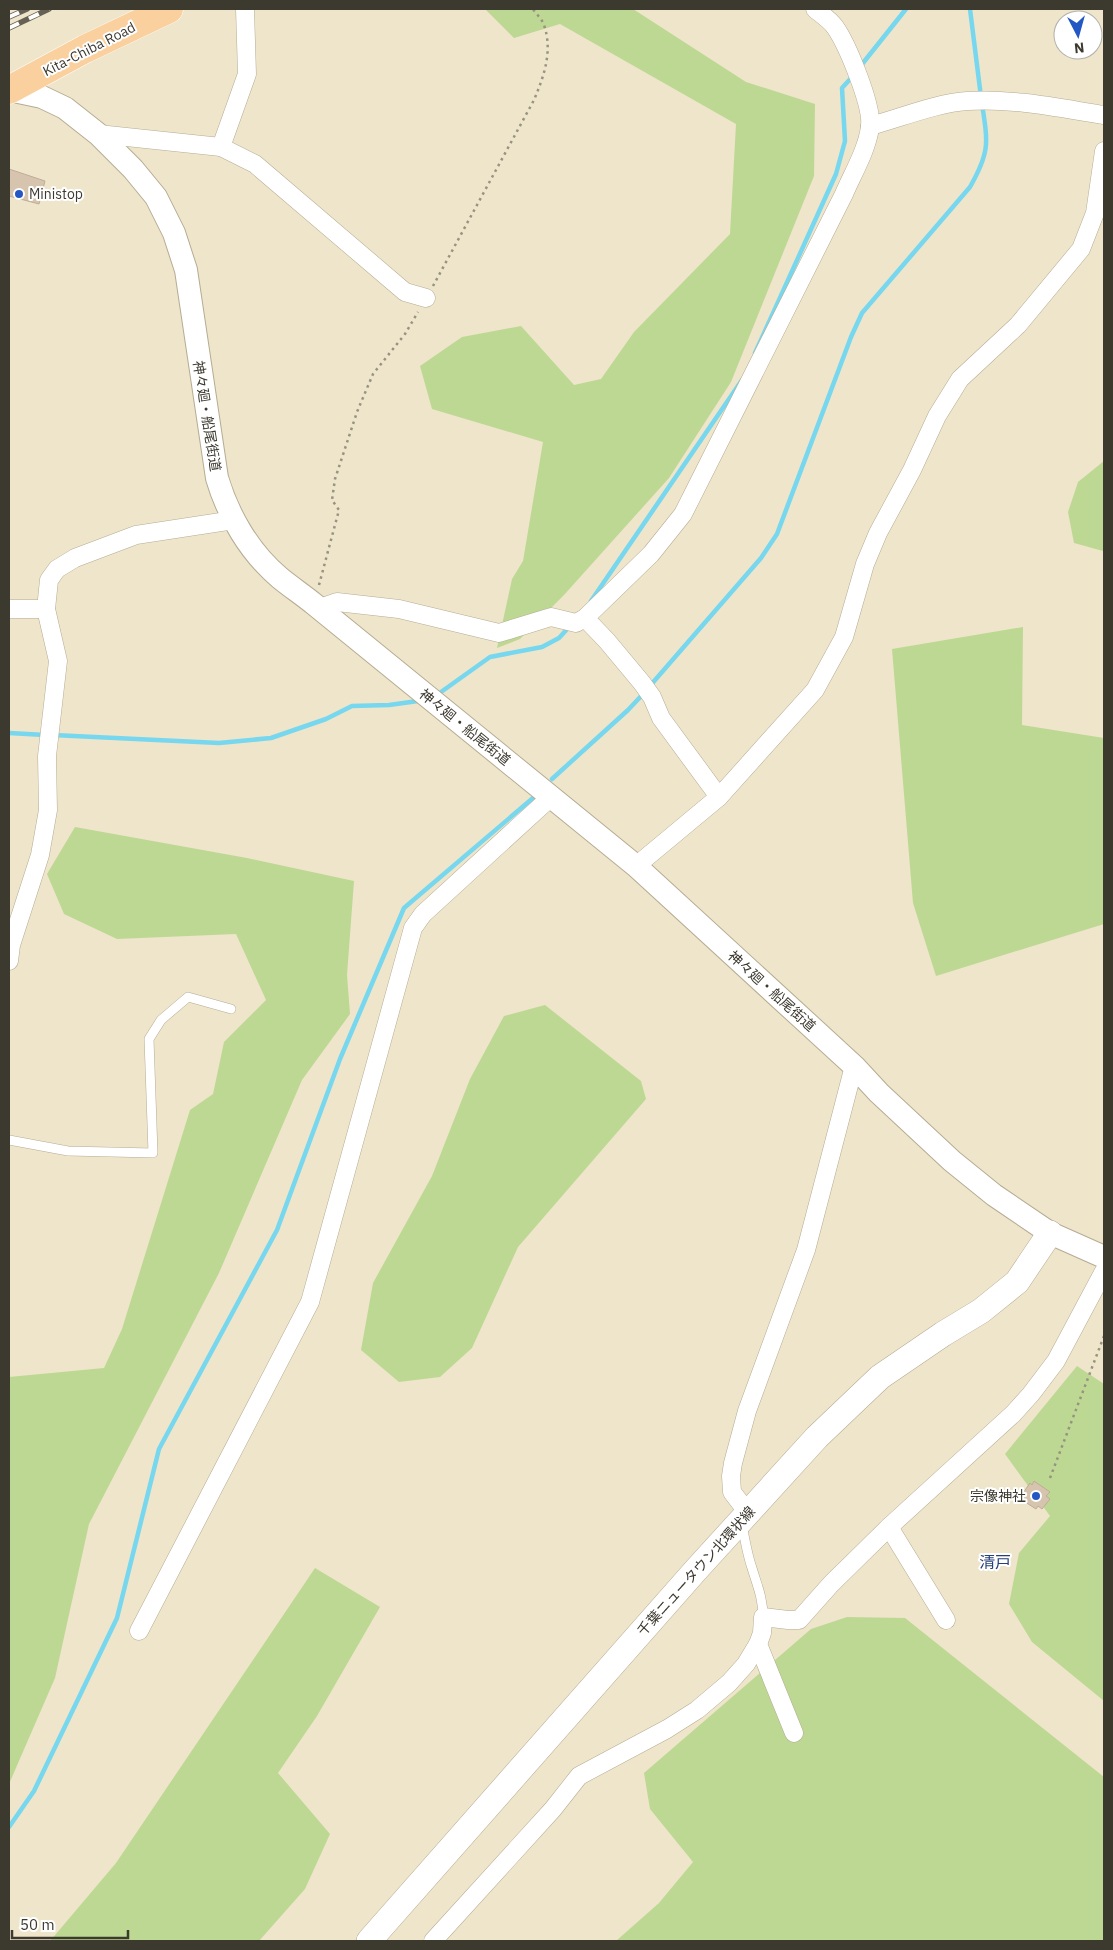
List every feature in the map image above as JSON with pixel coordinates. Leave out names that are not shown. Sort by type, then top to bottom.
[{"type":"highway","name":"Kita-Chiba Road","points":[[9,90],[85,49],[169,9]]},
{"type":"main road","name":"千葉ニュータウン北環状線","points":[[369,1941],[817,1437],[880,1377],[943,1334],[981,1311],[1017,1282],[1050,1233]]},
{"type":"street","points":[[221,147],[247,74],[245,9]]},
{"type":"street","points":[[575,620],[651,554],[683,514],[844,194],[863,149],[870,126],[868,108],[860,82],[852,60],[834,26],[815,9]]},
{"type":"street","name":"神々廻・船尾街道","points":[[9,90],[42,97],[65,108],[98,134],[133,169],[156,197],[174,233],[186,270],[217,478],[224,500],[253,550],[272,570],[636,866],[854,1066],[879,1093],[952,1161],[994,1195],[1050,1233],[1104,1257]]},
{"type":"street","points":[[870,126],[951,103],[992,100],[1104,115]]},
{"type":"street","points":[[98,134],[221,147],[255,164],[405,292],[426,298]]},
{"type":"street","points":[[636,866],[719,797],[815,690],[844,637],[865,564],[878,533],[912,470],[937,416],[960,379],[1018,325],[1081,248],[1095,213],[1104,151]]},
{"type":"street","points":[[9,961],[12,945],[40,855],[48,810],[47,756],[58,661],[46,609],[49,580],[57,569],[75,558],[136,534],[234,520]]},
{"type":"street","points":[[320,608],[337,602],[399,610],[500,633],[551,617],[575,620],[607,641],[642,683],[661,718],[719,797]]},
{"type":"street","points":[[9,610],[46,609]]},
{"type":"street","points":[[139,1631],[310,1302],[413,928],[423,914],[546,792]]},
{"type":"street","points":[[745,1517],[732,1492],[731,1476],[734,1463],[747,1411],[806,1250],[854,1066]]},
{"type":"street","points":[[434,1941],[553,1809],[579,1776],[667,1729],[697,1710],[729,1683],[746,1664],[762,1633],[763,1617],[799,1620],[889,1527],[1013,1414],[1056,1361],[1104,1271]]},
{"type":"street","points":[[889,1527],[946,1620]]},
{"type":"street","points":[[758,1644],[794,1733]]},
{"type":"lane","points":[[9,1140],[68,1150],[153,1153],[148,1039],[161,1020],[188,997],[231,1009]]},
{"type":"lane","points":[[745,1517],[751,1566],[760,1591],[763,1617]]},
{"type":"path","points":[[1050,1478],[1104,1336]]},
{"type":"green space","points":[[485,9],[633,9],[746,82],[815,104],[814,176],[731,382],[669,478],[564,595],[520,639],[497,648],[512,579],[523,561],[543,442],[432,409],[420,366],[462,337],[521,326],[574,385],[601,379],[634,332],[730,234],[736,124],[560,24],[514,38]]},
{"type":"green space","points":[[1104,461],[1103,551],[1074,543],[1068,512],[1078,482]]},
{"type":"green space","points":[[1023,627],[1022,725],[1104,738],[1104,924],[936,976],[913,903],[892,649]]},
{"type":"green space","points":[[75,827],[247,858],[354,881],[347,975],[350,1014],[302,1080],[219,1273],[89,1524],[55,1678],[9,1784],[9,1377],[104,1368],[122,1329],[190,1110],[213,1094],[224,1042],[266,1000],[236,934],[117,939],[64,914],[47,874]]},
{"type":"green space","points":[[545,1005],[641,1081],[646,1099],[518,1247],[472,1348],[440,1377],[399,1382],[361,1350],[373,1283],[432,1176],[470,1079],[504,1016]]},
{"type":"green space","points":[[1077,1366],[1104,1384],[1104,1701],[1032,1642],[1009,1604],[1019,1553],[1050,1516],[1005,1454]]},
{"type":"green space","points":[[315,1568],[380,1607],[317,1716],[278,1773],[330,1834],[305,1889],[259,1941],[50,1941],[116,1863]]},
{"type":"green space","points":[[847,1617],[905,1618],[1104,1777],[1104,1941],[616,1941],[659,1903],[693,1862],[650,1809],[644,1773],[811,1629]]},
{"type":"building","points":[[9,169],[45,181],[39,204],[9,196]]},
{"type":"building","name":"宗像神社","points":[[1034,1481],[1050,1492],[1046,1496],[1050,1499],[1042,1509],[1038,1506],[1036,1509],[1022,1500],[1026,1495],[1023,1493],[1030,1483],[1032,1485]]},
{"type":"waterway","points":[[859,68],[906,9]]},
{"type":"waterway","points":[[970,9],[981,97]]},
{"type":"waterway","points":[[755,353],[836,174],[845,141],[842,88],[853,76]]},
{"type":"waterway","points":[[649,687],[761,558],[777,534],[851,337],[862,313],[970,187],[977,175],[986,147],[982,104]]},
{"type":"waterway","points":[[591,601],[742,380]]},
{"type":"waterway","points":[[441,692],[490,657],[542,647],[559,638],[570,626]]},
{"type":"waterway","points":[[552,779],[644,693]]},
{"type":"waterway","points":[[53,735],[219,743],[271,738],[326,719],[352,706],[389,705],[418,701]]},
{"type":"waterway","points":[[9,733],[45,735]]},
{"type":"waterway","points":[[9,1827],[34,1791],[117,1618],[159,1449],[277,1230],[340,1059],[404,908],[533,798]]},
{"type":"railway","points":[[9,17],[27,9]]},
{"type":"railway","points":[[9,28],[49,9]]},
{"type":"place","name":"Ministop","points":[[19,194]]},
{"type":"place","name":"宗像神社","points":[[1036,1496]]},
{"type":"district","name":"清戸","points":[[995,1562]]}]
